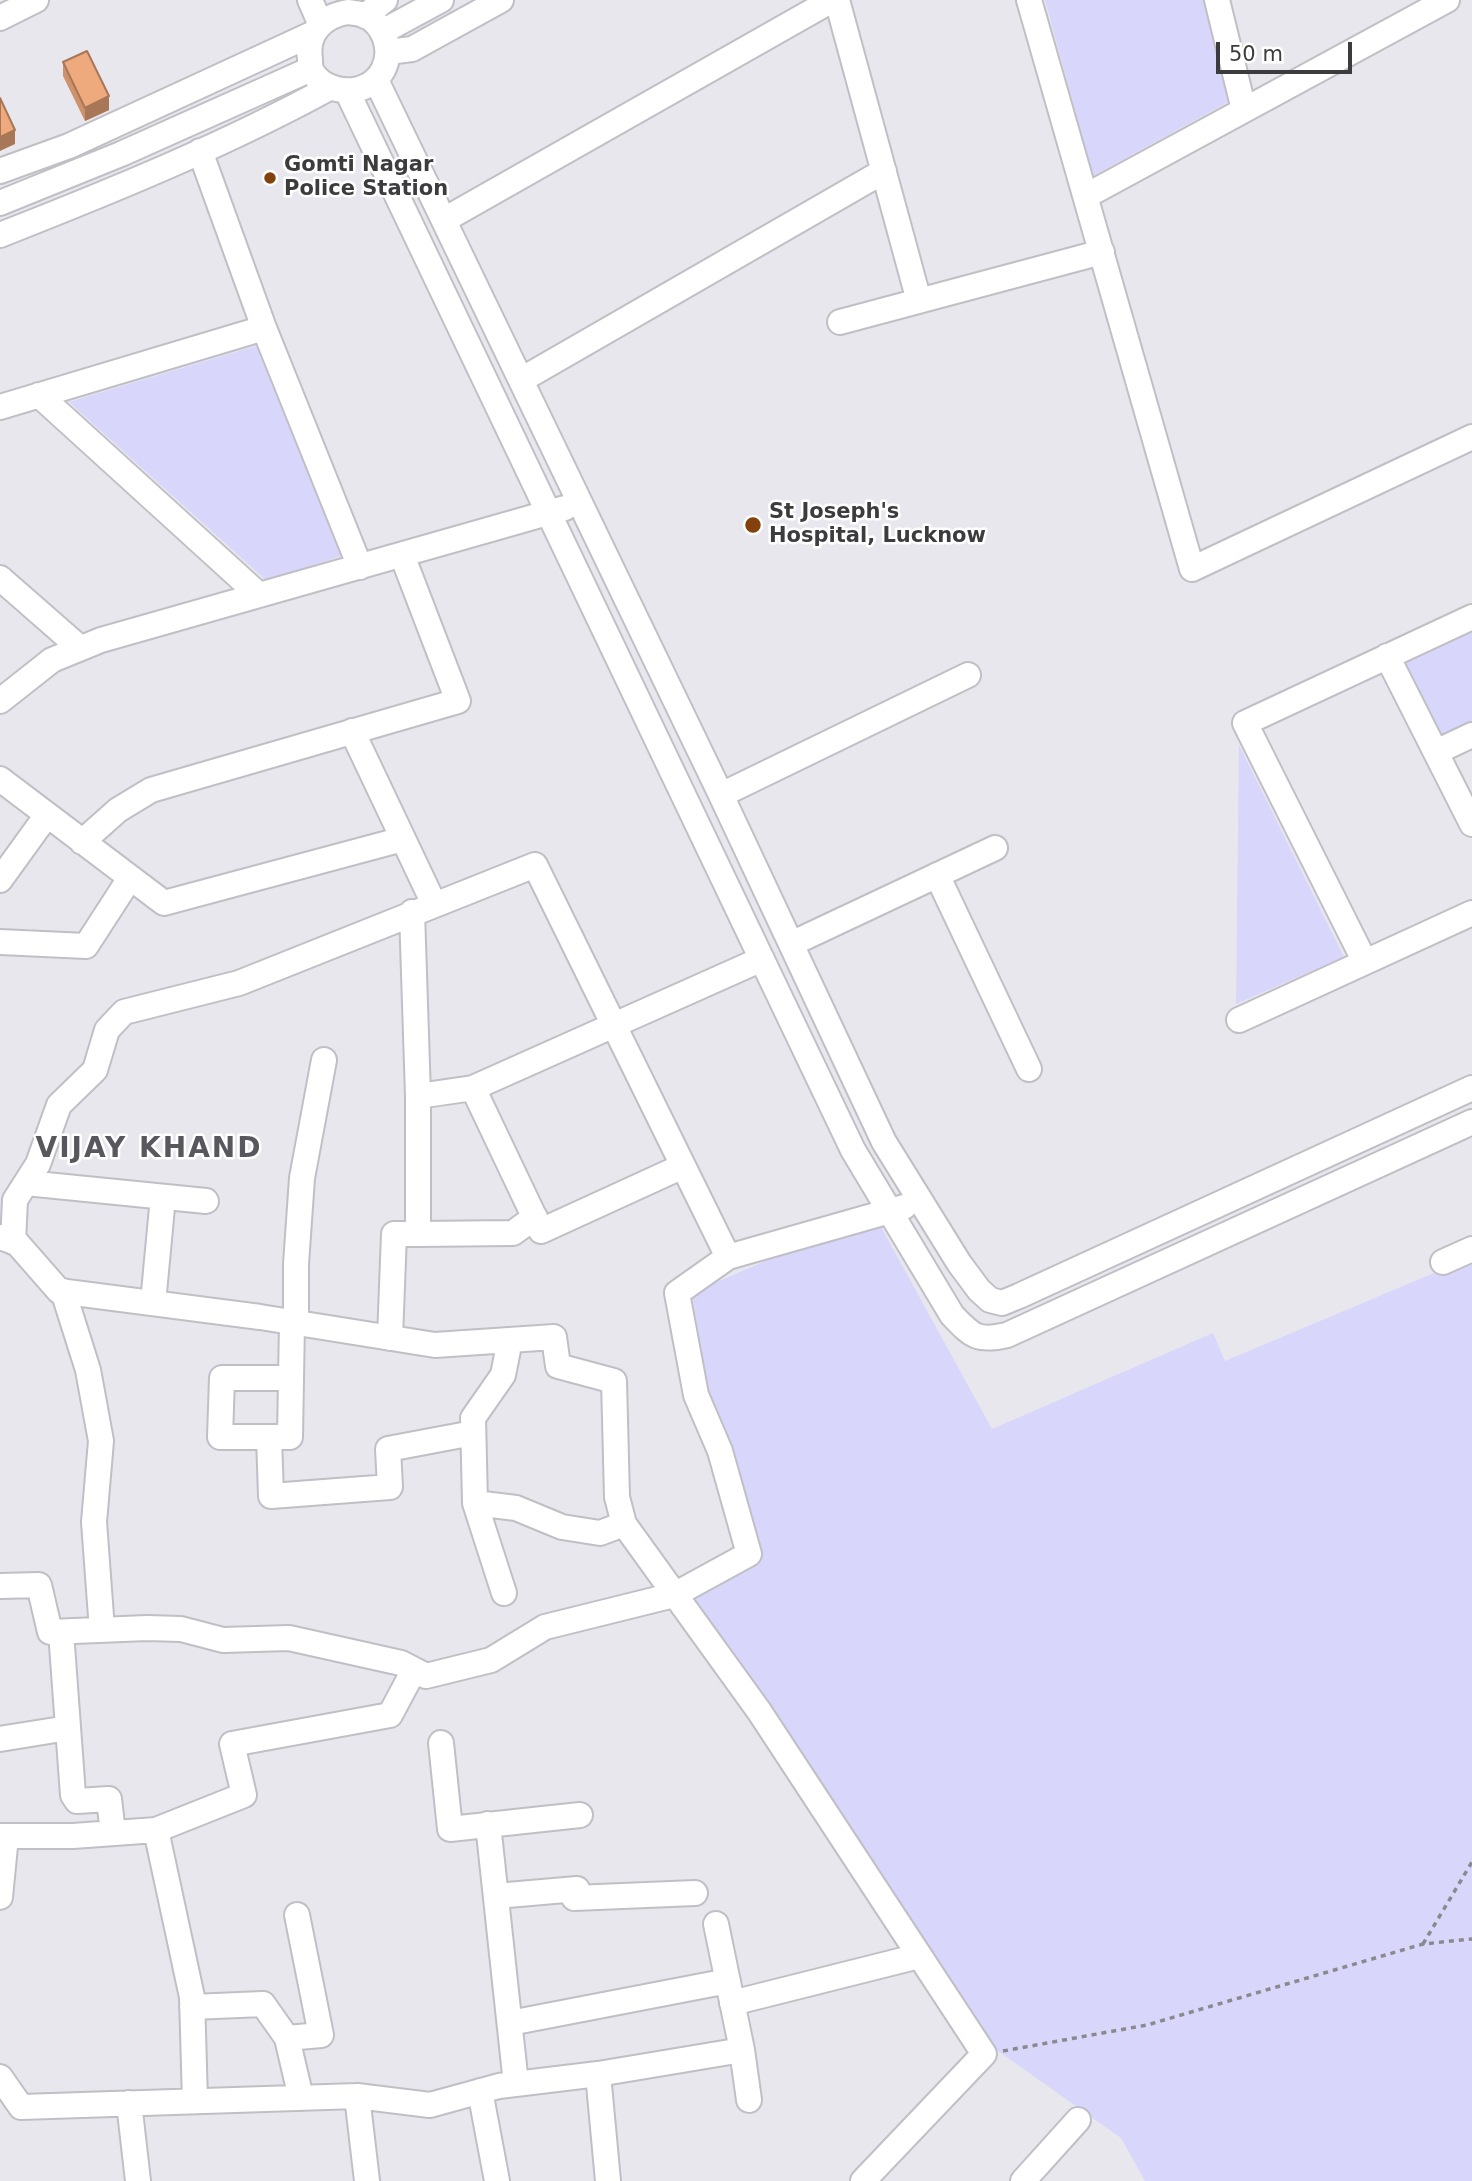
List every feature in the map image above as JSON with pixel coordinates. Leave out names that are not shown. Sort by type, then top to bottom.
[{"type":"street","points":[[0,18],[37,0]]},
{"type":"street","points":[[310,0],[316,29],[308,50],[311,69],[339,89],[550,513],[853,1150],[952,1315],[972,1335],[988,1339],[1007,1335],[1472,1122]]},
{"type":"street","points":[[365,22],[385,0]]},
{"type":"street","points":[[365,22],[441,0]]},
{"type":"street","points":[[0,171],[69,146],[316,29],[335,14],[365,22],[412,49],[501,0]]},
{"type":"street","points":[[443,220],[834,0],[919,301]]},
{"type":"street","points":[[1029,0],[1192,569],[1472,437]]},
{"type":"street","points":[[1217,0],[1244,110]]},
{"type":"street","points":[[1086,196],[1244,110],[1414,8],[1447,0]]},
{"type":"street","points":[[0,235],[339,89],[361,89],[376,80],[384,69],[365,22]]},
{"type":"street","points":[[0,203],[121,154],[311,69]]},
{"type":"street","points":[[376,80],[721,795],[884,1142],[959,1263],[979,1290],[990,1300],[1002,1303],[1472,1088]]},
{"type":"street","points":[[200,151],[264,328],[360,567]]},
{"type":"street","points":[[521,380],[884,172]]},
{"type":"street","points":[[841,321],[1102,252]]},
{"type":"street","points":[[0,407],[264,328]]},
{"type":"street","points":[[39,395],[259,595]]},
{"type":"street","points":[[0,701],[52,660],[102,640],[581,503]]},
{"type":"street","points":[[82,842],[118,810],[151,790],[458,701],[402,555]]},
{"type":"street","points":[[0,578],[80,648]]},
{"type":"street","points":[[1365,962],[1245,723],[1472,617]]},
{"type":"street","points":[[1387,656],[1472,824]]},
{"type":"street","points":[[721,795],[968,675]]},
{"type":"street","points":[[352,732],[403,839],[423,908],[418,1096],[418,1234]]},
{"type":"street","points":[[1436,752],[1472,735]]},
{"type":"street","points":[[0,779],[164,903],[403,839]]},
{"type":"street","points":[[0,880],[47,815]]},
{"type":"street","points":[[792,944],[995,848]]},
{"type":"street","points":[[728,1257],[535,865],[239,982],[124,1012],[107,1030],[95,1070],[59,1105],[38,1164],[15,1200],[6,1239],[18,1243],[62,1291],[435,1345],[554,1337],[558,1366],[614,1381],[617,1497],[624,1524],[759,1711],[984,2054],[863,2181]]},
{"type":"street","points":[[937,875],[1029,1069]]},
{"type":"street","points":[[0,942],[86,946],[130,878]]},
{"type":"street","points":[[1239,1020],[1472,913]]},
{"type":"street","points":[[418,1096],[473,1088],[762,959]]},
{"type":"street","points":[[291,1378],[222,1378],[220,1437],[290,1437],[302,1178],[324,1060]]},
{"type":"street","points":[[473,1088],[541,1231],[683,1166]]},
{"type":"street","points":[[26,1183],[206,1201]]},
{"type":"street","points":[[153,1303],[163,1196]]},
{"type":"street","points":[[0,1586],[39,1585],[50,1632],[181,1629],[223,1640],[289,1638],[401,1663],[426,1676],[491,1661],[545,1627],[674,1595],[749,1554],[720,1451],[696,1395],[677,1293],[728,1257],[890,1212],[920,1200]]},
{"type":"street","points":[[390,1338],[394,1234],[513,1233],[535,1217]]},
{"type":"street","points":[[1443,1262],[1472,1249]]},
{"type":"street","points":[[62,1291],[88,1370],[101,1441],[94,1522],[102,1630]]},
{"type":"street","points":[[504,1593],[475,1503],[473,1418],[503,1375],[510,1340]]},
{"type":"street","points":[[269,1437],[271,1496],[390,1487],[388,1449],[473,1433]]},
{"type":"street","points":[[475,1503],[516,1508],[562,1527],[600,1533],[624,1524]]},
{"type":"street","points":[[61,1632],[73,1795],[77,1801],[109,1799],[113,1833]]},
{"type":"street","points":[[0,1897],[3,1836],[73,1836],[156,1830],[244,1795],[232,1744],[390,1715],[414,1670]]},
{"type":"street","points":[[0,1739],[68,1728]]},
{"type":"street","points":[[441,1743],[450,1829],[580,1815]]},
{"type":"street","points":[[488,1824],[516,2084]]},
{"type":"street","points":[[156,1830],[192,2007],[195,2101]]},
{"type":"street","points":[[496,1896],[577,1889],[574,1898],[695,1892]]},
{"type":"street","points":[[287,2038],[321,2035],[297,1915]]},
{"type":"street","points":[[716,1924],[742,2050],[749,2100]]},
{"type":"street","points":[[510,2024],[730,1992],[919,1956]]},
{"type":"street","points":[[192,2007],[263,2004],[287,2038],[302,2098]]},
{"type":"street","points":[[0,2077],[10,2113],[129,2103],[357,2096],[430,2105],[516,2084],[598,2074],[742,2050]]},
{"type":"street","points":[[598,2074],[608,2181]]},
{"type":"street","points":[[480,2091],[497,2181]]},
{"type":"street","points":[[357,2096],[367,2181]]},
{"type":"street","points":[[129,2103],[138,2181]]},
{"type":"street","points":[[1023,2181],[1078,2120]]},
{"type":"path","points":[[1423,1944],[1472,1862]]},
{"type":"path","points":[[984,2054],[1147,2025],[1423,1944],[1472,1939]]},
{"type":"shaded area","points":[[1045,0],[1205,0],[1230,101],[1093,176]]},
{"type":"shaded area","points":[[256,346],[341,556],[267,581],[69,402]]},
{"type":"shaded area","points":[[1472,627],[1472,725],[1442,739],[1401,659]]},
{"type":"shaded area","points":[[1239,745],[1344,957],[1236,1004]]},
{"type":"shaded area","points":[[881,1227],[992,1429],[1213,1333],[1225,1361],[1472,1257],[1472,2181],[1145,2181],[1121,2138],[991,2046],[691,1598],[759,1558],[707,1390],[692,1293],[770,1259]]},
{"type":"building","points":[[87,51],[109,96],[85,108],[63,62]]},
{"type":"building","points":[[0,98],[15,130],[0,137]]},
{"type":"place","name":"Gomti Nagar Police Station","points":[[270,178]]},
{"type":"place","name":"St Joseph's Hospital, Lucknow","points":[[753,525]]},
{"type":"district","name":"VIJAY KHAND","points":[[149,1150]]}]
